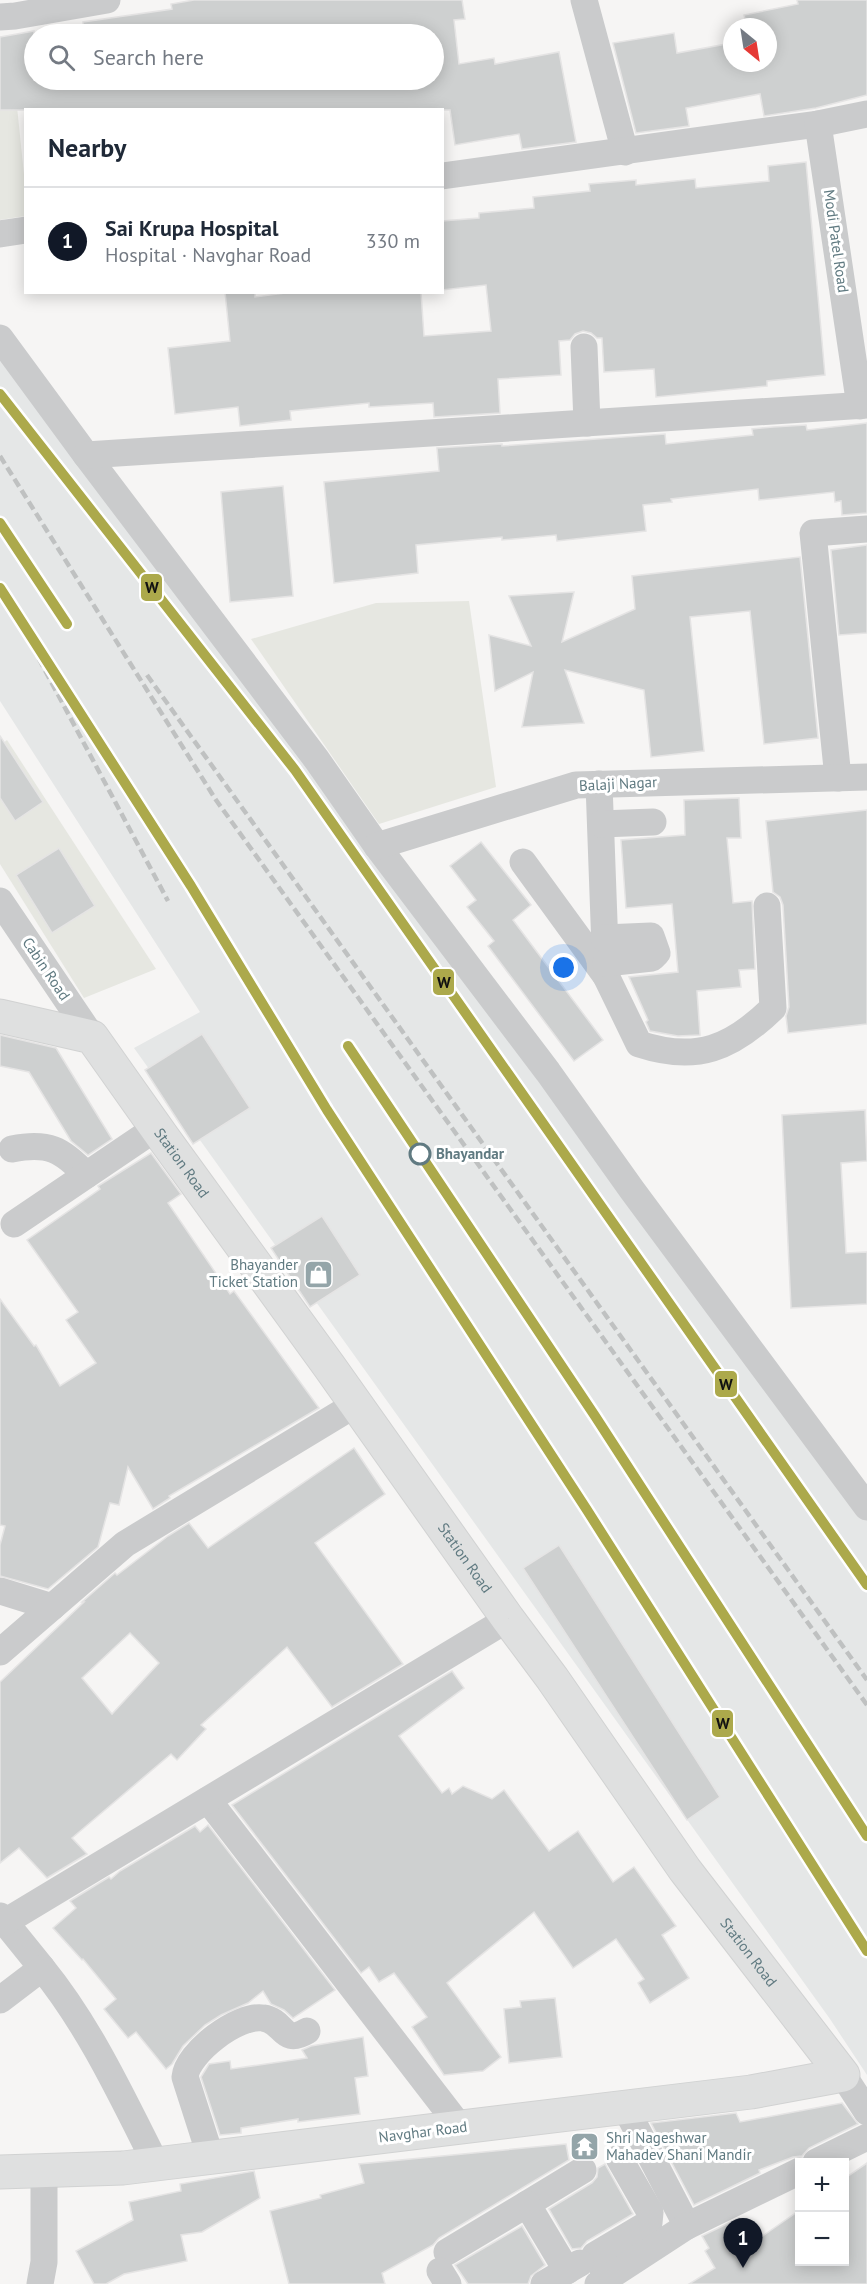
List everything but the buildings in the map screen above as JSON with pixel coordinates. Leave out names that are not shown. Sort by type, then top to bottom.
[{"type":"main road","points":[[0,1016],[92,1037]]},
{"type":"main road","name":"Station Road","points":[[92,1037],[552,1678],[685,1870],[843,2075]]},
{"type":"main road","name":"Navghar Road","points":[[0,2172],[123,2168],[211,2158],[751,2092],[843,2075]]},
{"type":"street","points":[[10,11],[107,0]]},
{"type":"street","points":[[584,0],[625,152]]},
{"type":"street","points":[[444,176],[818,124],[867,114]]},
{"type":"street","name":"Modi Patel Road","points":[[818,124],[863,406]]},
{"type":"street","points":[[0,234],[24,230]]},
{"type":"street","points":[[0,338],[317,760],[377,846],[548,1072],[631,1198],[762,1373],[867,1507]]},
{"type":"street","points":[[584,347],[587,423]]},
{"type":"street","points":[[86,455],[863,406]]},
{"type":"street","points":[[838,778],[813,533],[867,529]]},
{"type":"street","name":"Balaji Nagar","points":[[377,846],[576,785],[867,777]]},
{"type":"street","points":[[599,784],[605,959]]},
{"type":"street","points":[[601,824],[653,822]]},
{"type":"street","points":[[522,862],[605,959],[639,1044],[655,1049],[692,1052],[726,1045],[752,1029],[773,1008],[767,906]]},
{"type":"street","name":"Cabin Road","points":[[0,901],[92,1037]]},
{"type":"street","points":[[14,1224],[156,1128]]},
{"type":"street","points":[[12,1149],[43,1147],[59,1150],[71,1158],[86,1175]]},
{"type":"street","points":[[0,1652],[125,1544],[356,1404]]},
{"type":"street","points":[[0,1591],[52,1607]]},
{"type":"street","points":[[156,2164],[101,2056],[55,1984],[3,1919],[208,1800],[508,1619]]},
{"type":"street","points":[[208,1800],[460,2127]]},
{"type":"street","points":[[0,2000],[42,1968]]},
{"type":"street","points":[[211,2158],[185,2077],[186,2069],[193,2057],[225,2030],[241,2021],[263,2018],[279,2026],[288,2036],[293,2037],[307,2031]]},
{"type":"street","points":[[843,2075],[867,2112]]},
{"type":"street","points":[[625,2107],[687,2226]]},
{"type":"street","points":[[826,2158],[867,2137]]},
{"type":"street","points":[[600,2272],[649,2223],[650,2212],[619,2158]]},
{"type":"street","points":[[445,2269],[527,2204],[583,2170]]},
{"type":"street","points":[[40,2284],[44,2262],[44,2171]]},
{"type":"street","points":[[527,2204],[555,2278],[600,2272],[687,2226],[795,2173]]},
{"type":"shaded area","points":[[16,97],[24,174],[24,216],[0,220],[0,100]]},
{"type":"shaded area","points":[[0,345],[867,1501],[867,2075],[830,2019],[134,1048],[200,1012],[0,701]]},
{"type":"shaded area","points":[[469,601],[496,787],[379,824],[251,639],[376,603]]},
{"type":"shaded area","points":[[7,740],[156,969],[84,998],[0,864],[0,746]]},
{"type":"railway","points":[[0,456],[216,800],[867,1705]]},
{"type":"railway","points":[[7,599],[168,901]]},
{"type":"railway","points":[[147,675],[867,1680]]},
{"type":"transit line","name":"W","points":[[0,394],[295,770],[867,1585]]},
{"type":"transit line","name":"W","points":[[0,523],[67,624]]},
{"type":"transit line","name":"W","points":[[0,588],[191,886],[327,1110],[587,1510],[867,1951]]},
{"type":"transit line","name":"W","points":[[348,1046],[595,1416],[867,1836]]},
{"type":"place","name":"Bhayandar","points":[[420,1154]]},
{"type":"place","name":"Bhayander Ticket Station","points":[[319,1274]]},
{"type":"place","name":"Shri Nageshwar Mahadev Shani Mandir","points":[[585,2147]]},
{"type":"place","name":"Sai Krupa Hospital","points":[[743,2268]]}]
